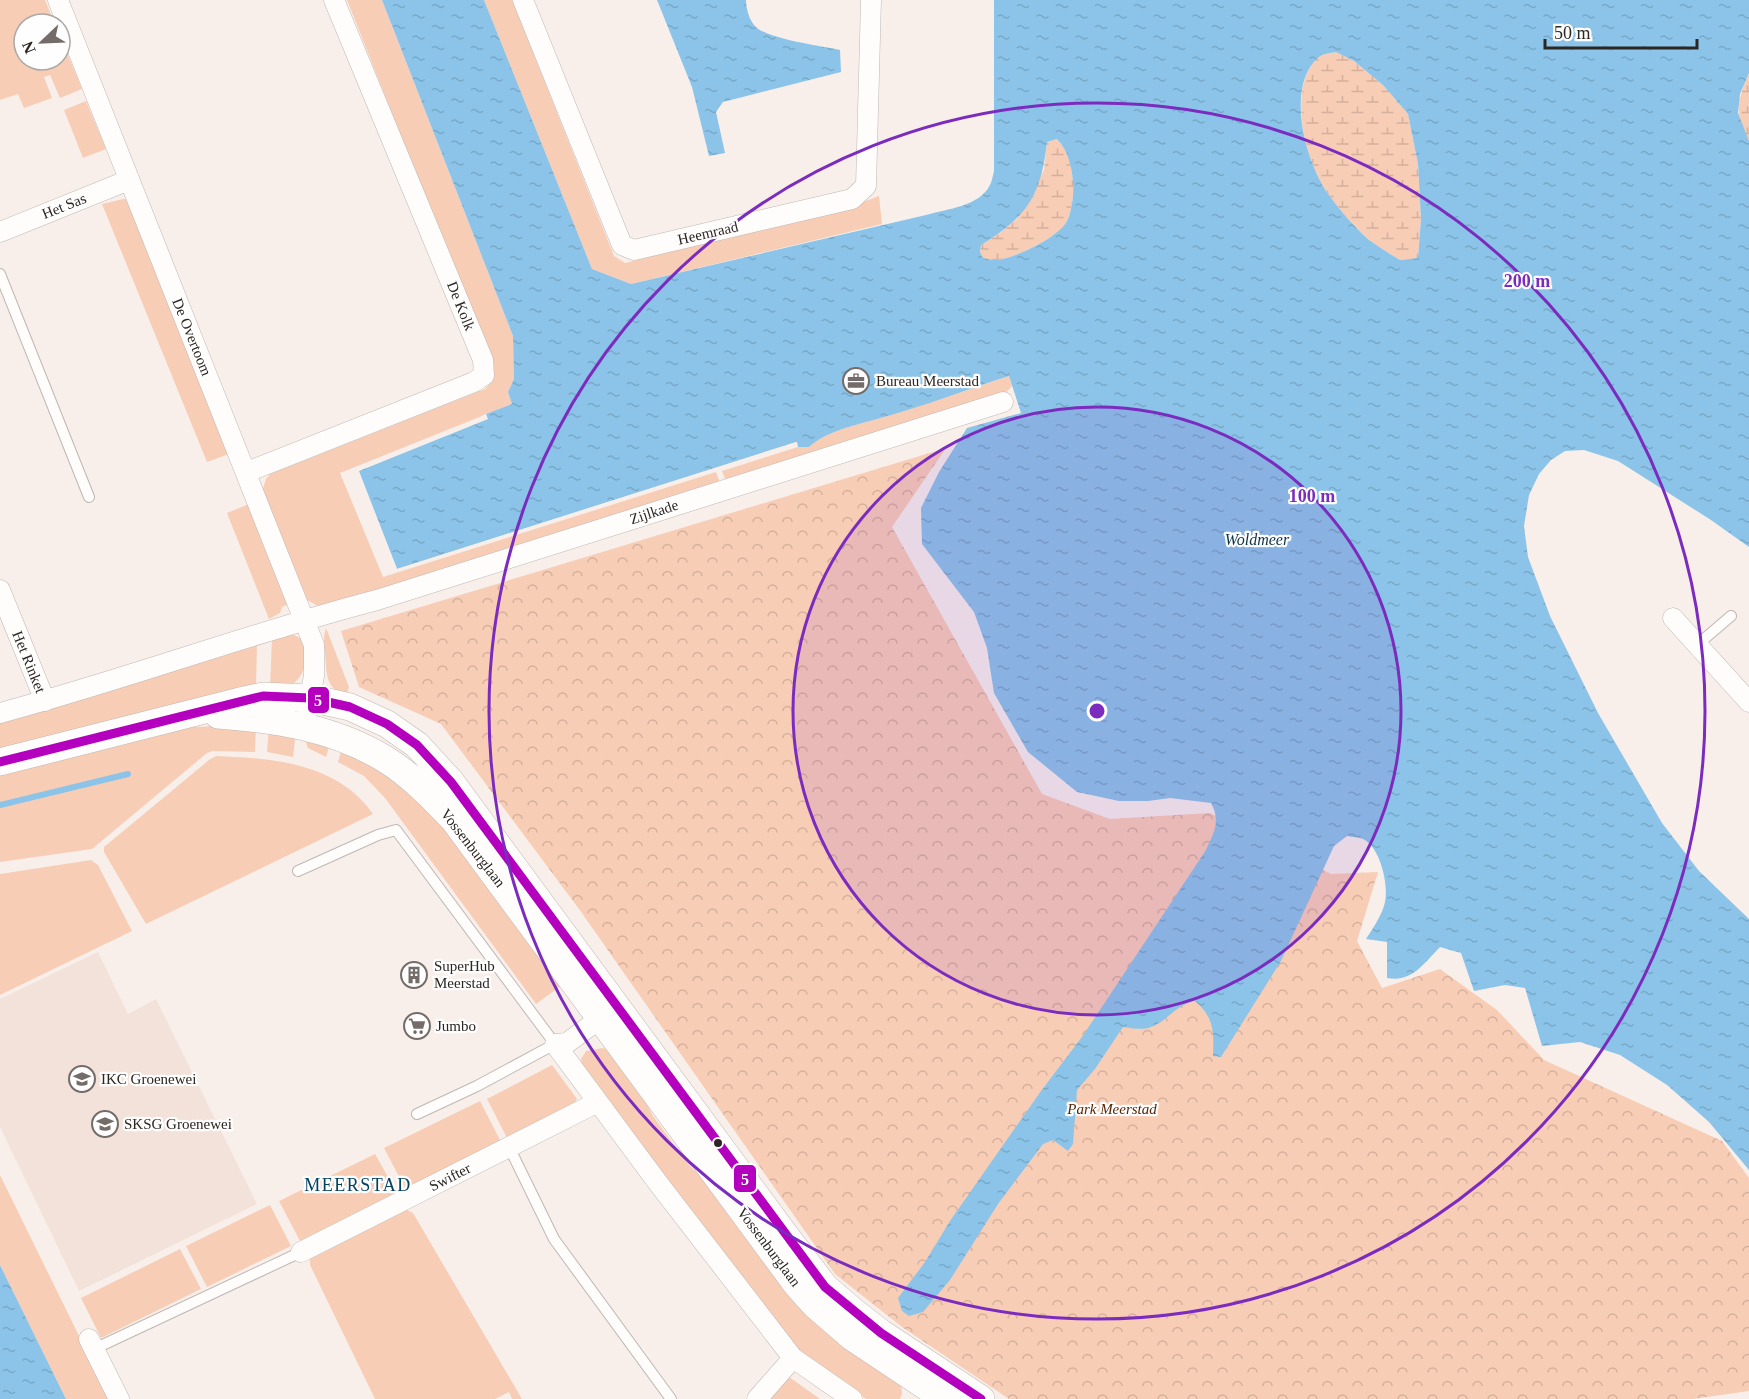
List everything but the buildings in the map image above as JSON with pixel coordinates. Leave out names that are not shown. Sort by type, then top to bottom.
[{"type":"street","name":"De Overtoom","points":[[58,0],[314,645],[312,687]]},
{"type":"street","name":"De Kolk","points":[[246,472],[474,382],[484,375],[483,360],[334,0]]},
{"type":"street","name":"Heemraad","points":[[523,0],[622,245],[634,250],[852,199],[866,186],[871,0]]},
{"type":"street","name":"Het Sas","points":[[0,232],[129,180]]},
{"type":"street","name":"Zijlkade","points":[[304,619],[377,600],[1003,402]]},
{"type":"street","name":"Het Rinket","points":[[0,590],[45,701]]},
{"type":"street","points":[[1673,618],[1749,702]]},
{"type":"street","points":[[0,713],[45,701],[304,619]]},
{"type":"street","points":[[304,726],[312,687]]},
{"type":"street","name":"Vossenburglaan","points":[[0,762],[195,714],[215,707],[312,687],[387,724],[417,745],[438,766],[609,1012]]},
{"type":"street","name":"Vossenburglaan","points":[[195,714],[263,718],[340,736],[385,760],[425,791],[454,820],[609,1012],[825,1287],[881,1333],[931,1388],[981,1399]]},
{"type":"street","points":[[555,1044],[567,1043],[609,1012]]},
{"type":"street","points":[[555,1044],[793,1359],[852,1399]]},
{"type":"street","name":"Swifter","points":[[301,1252],[598,1102]]},
{"type":"street","points":[[91,1344],[119,1399]]},
{"type":"street","points":[[757,1399],[793,1359]]},
{"type":"lane","points":[[0,274],[89,497]]},
{"type":"lane","points":[[1697,645],[1731,616]]},
{"type":"lane","points":[[298,871],[378,835],[396,830],[555,1044],[477,1086],[417,1114]]},
{"type":"lane","points":[[509,1147],[554,1239],[671,1399]]},
{"type":"lane","points":[[91,1344],[301,1252]]},
{"type":"shaded area","points":[[98,952],[128,1014],[156,999],[257,1204],[79,1291],[0,1127],[0,999]]},
{"type":"green space","points":[[0,0],[45,0],[50,12],[12,12],[12,72],[72,72],[72,65],[82,89],[60,98],[50,75],[44,77],[52,98],[24,108],[18,94],[0,100]]},
{"type":"green space","points":[[347,0],[382,0],[513,336],[514,379],[508,392],[512,404],[340,473],[383,577],[716,472],[720,483],[331,606],[318,606],[307,600],[262,492],[270,474],[485,389],[491,382],[494,370]]},
{"type":"green space","points":[[484,0],[512,0],[614,256],[625,263],[850,207],[879,196],[882,224],[631,284],[592,269]]},
{"type":"green space","points":[[1336,52],[1354,61],[1383,85],[1408,114],[1418,164],[1421,219],[1418,258],[1400,260],[1369,240],[1333,201],[1313,164],[1303,125],[1301,105],[1303,86],[1309,70],[1319,57]]},
{"type":"green space","points":[[1749,73],[1749,141],[1741,123],[1739,107]]},
{"type":"green space","points":[[86,101],[106,149],[83,158],[64,110]]},
{"type":"green space","points":[[1057,139],[1068,156],[1073,177],[1073,200],[1064,226],[1037,246],[1026,251],[997,260],[983,258],[980,252],[981,245],[1017,219],[1044,170],[1047,142]]},
{"type":"green space","points":[[127,199],[229,454],[207,462],[102,204]]},
{"type":"green space","points":[[1009,376],[1012,386],[1006,393],[726,481],[722,471],[798,447],[809,447],[825,436],[843,429]]},
{"type":"green space","name":"Park Meerstad","points":[[946,448],[892,527],[1042,794],[1110,819],[1210,813],[1331,874],[1378,872],[1357,941],[1382,988],[1440,969],[1497,1010],[1544,1060],[1722,1141],[1749,1178],[1749,1391],[1693,1399],[1009,1399],[902,1327],[835,1274],[579,909],[441,724],[359,687],[341,631]]},
{"type":"green space","points":[[249,504],[289,604],[269,619],[227,513]]},
{"type":"green space","points":[[326,628],[349,687],[346,697],[334,688],[328,678],[324,643]]},
{"type":"green space","points":[[291,634],[300,638],[304,643],[306,664],[295,682],[283,687],[270,688],[272,638]]},
{"type":"green space","points":[[257,643],[256,689],[0,751],[0,721]]},
{"type":"green space","points":[[256,725],[255,752],[213,751],[207,753],[92,849],[0,862],[0,775],[189,727]]},
{"type":"green space","points":[[269,727],[296,732],[293,757],[267,752]]},
{"type":"green space","points":[[308,736],[330,743],[326,757],[308,748],[306,743]]},
{"type":"green space","points":[[342,748],[377,765],[436,812],[565,983],[536,1004],[385,798],[364,776],[338,762]]},
{"type":"green space","points":[[216,756],[281,762],[323,774],[342,784],[359,797],[373,814],[146,924],[104,852],[104,847]]},
{"type":"green space","points":[[91,860],[98,865],[132,931],[0,995],[0,874]]},
{"type":"green space","points":[[603,1048],[617,1054],[653,1116],[689,1165],[901,1384],[900,1399],[866,1399],[799,1352],[582,1069],[581,1059],[586,1051]]},
{"type":"green space","points":[[552,1065],[577,1099],[572,1107],[507,1138],[487,1099]]},
{"type":"green space","points":[[480,1101],[501,1142],[405,1188],[384,1148]]},
{"type":"green space","points":[[375,1154],[397,1193],[300,1241],[279,1201]]},
{"type":"green space","points":[[0,1175],[110,1399],[66,1399],[0,1265]]},
{"type":"green space","points":[[270,1205],[291,1246],[207,1287],[186,1246]]},
{"type":"green space","points":[[403,1208],[413,1213],[522,1399],[512,1399],[509,1392],[495,1399],[375,1399],[310,1265],[310,1257]]},
{"type":"green space","points":[[180,1249],[201,1289],[101,1338],[81,1298]]},
{"type":"green space","points":[[785,1374],[820,1399],[763,1399]]},
{"type":"water","name":"Woldmeer","points":[[382,0],[484,0],[592,269],[631,284],[953,208],[979,198],[990,185],[994,171],[994,0],[1749,0],[1749,73],[1740,94],[1738,113],[1749,141],[1749,547],[1618,461],[1584,450],[1565,451],[1551,460],[1539,474],[1529,495],[1524,526],[1528,557],[1550,616],[1598,713],[1662,823],[1699,871],[1749,919],[1749,1170],[1709,1122],[1667,1085],[1620,1055],[1580,1042],[1542,1046],[1525,988],[1505,985],[1474,991],[1461,953],[1440,947],[1411,975],[1396,979],[1387,978],[1387,942],[1366,939],[1378,919],[1386,898],[1383,870],[1371,845],[1363,839],[1347,836],[1334,846],[1281,961],[1221,1057],[1213,1056],[1212,1026],[1206,1013],[1195,1001],[1181,1006],[1155,1026],[1138,1029],[1123,1027],[1095,1069],[1077,1090],[1073,1144],[1068,1151],[1053,1140],[1043,1144],[998,1204],[950,1280],[923,1312],[909,1316],[902,1311],[898,1298],[1041,1091],[1082,1037],[1206,850],[1215,827],[1214,810],[1211,803],[1170,798],[1119,801],[1077,792],[1028,752],[994,693],[987,648],[974,612],[922,544],[921,508],[939,472],[967,428],[1021,413],[1009,376],[843,429],[825,436],[809,447],[798,447],[796,442],[397,569],[358,471],[487,419],[486,414],[512,404],[508,392],[514,379],[513,336]],"holes":[[[1336,52],[1354,61],[1383,85],[1408,114],[1418,164],[1421,219],[1418,258],[1400,260],[1369,240],[1333,201],[1313,164],[1302,125],[1303,86],[1308,70],[1319,57]],[[1057,139],[1068,156],[1073,178],[1073,200],[1064,226],[1037,246],[1026,251],[997,260],[983,258],[980,252],[981,245],[1010,225],[1029,203],[1041,177],[1047,142]]]},
{"type":"water","points":[[657,0],[746,0],[751,21],[761,31],[782,38],[840,50],[841,72],[723,102],[716,112],[725,153],[709,156],[692,87]]},
{"type":"water","points":[[0,1265],[66,1399],[0,1399]]},
{"type":"pier","points":[[486,414],[488,419],[359,471],[397,569],[797,442],[798,447],[795,446],[395,571],[356,470],[484,417],[483,415]]},
{"type":"waterway","points":[[0,805],[128,774]]},
{"type":"transit line","name":"5","points":[[0,762],[263,696],[310,698],[350,707],[387,724],[417,745],[451,782],[825,1287],[881,1333],[981,1399]]},
{"type":"place","name":"Bureau Meerstad","points":[[856,381]]},
{"type":"place","name":"SuperHub Meerstad","points":[[414,975]]},
{"type":"place","name":"Jumbo","points":[[417,1026]]},
{"type":"place","name":"IKC Groenewei","points":[[82,1079]]},
{"type":"place","name":"SKSG Groenewei","points":[[105,1124]]},
{"type":"district","name":"MEERSTAD","points":[[358,1185]]}]
